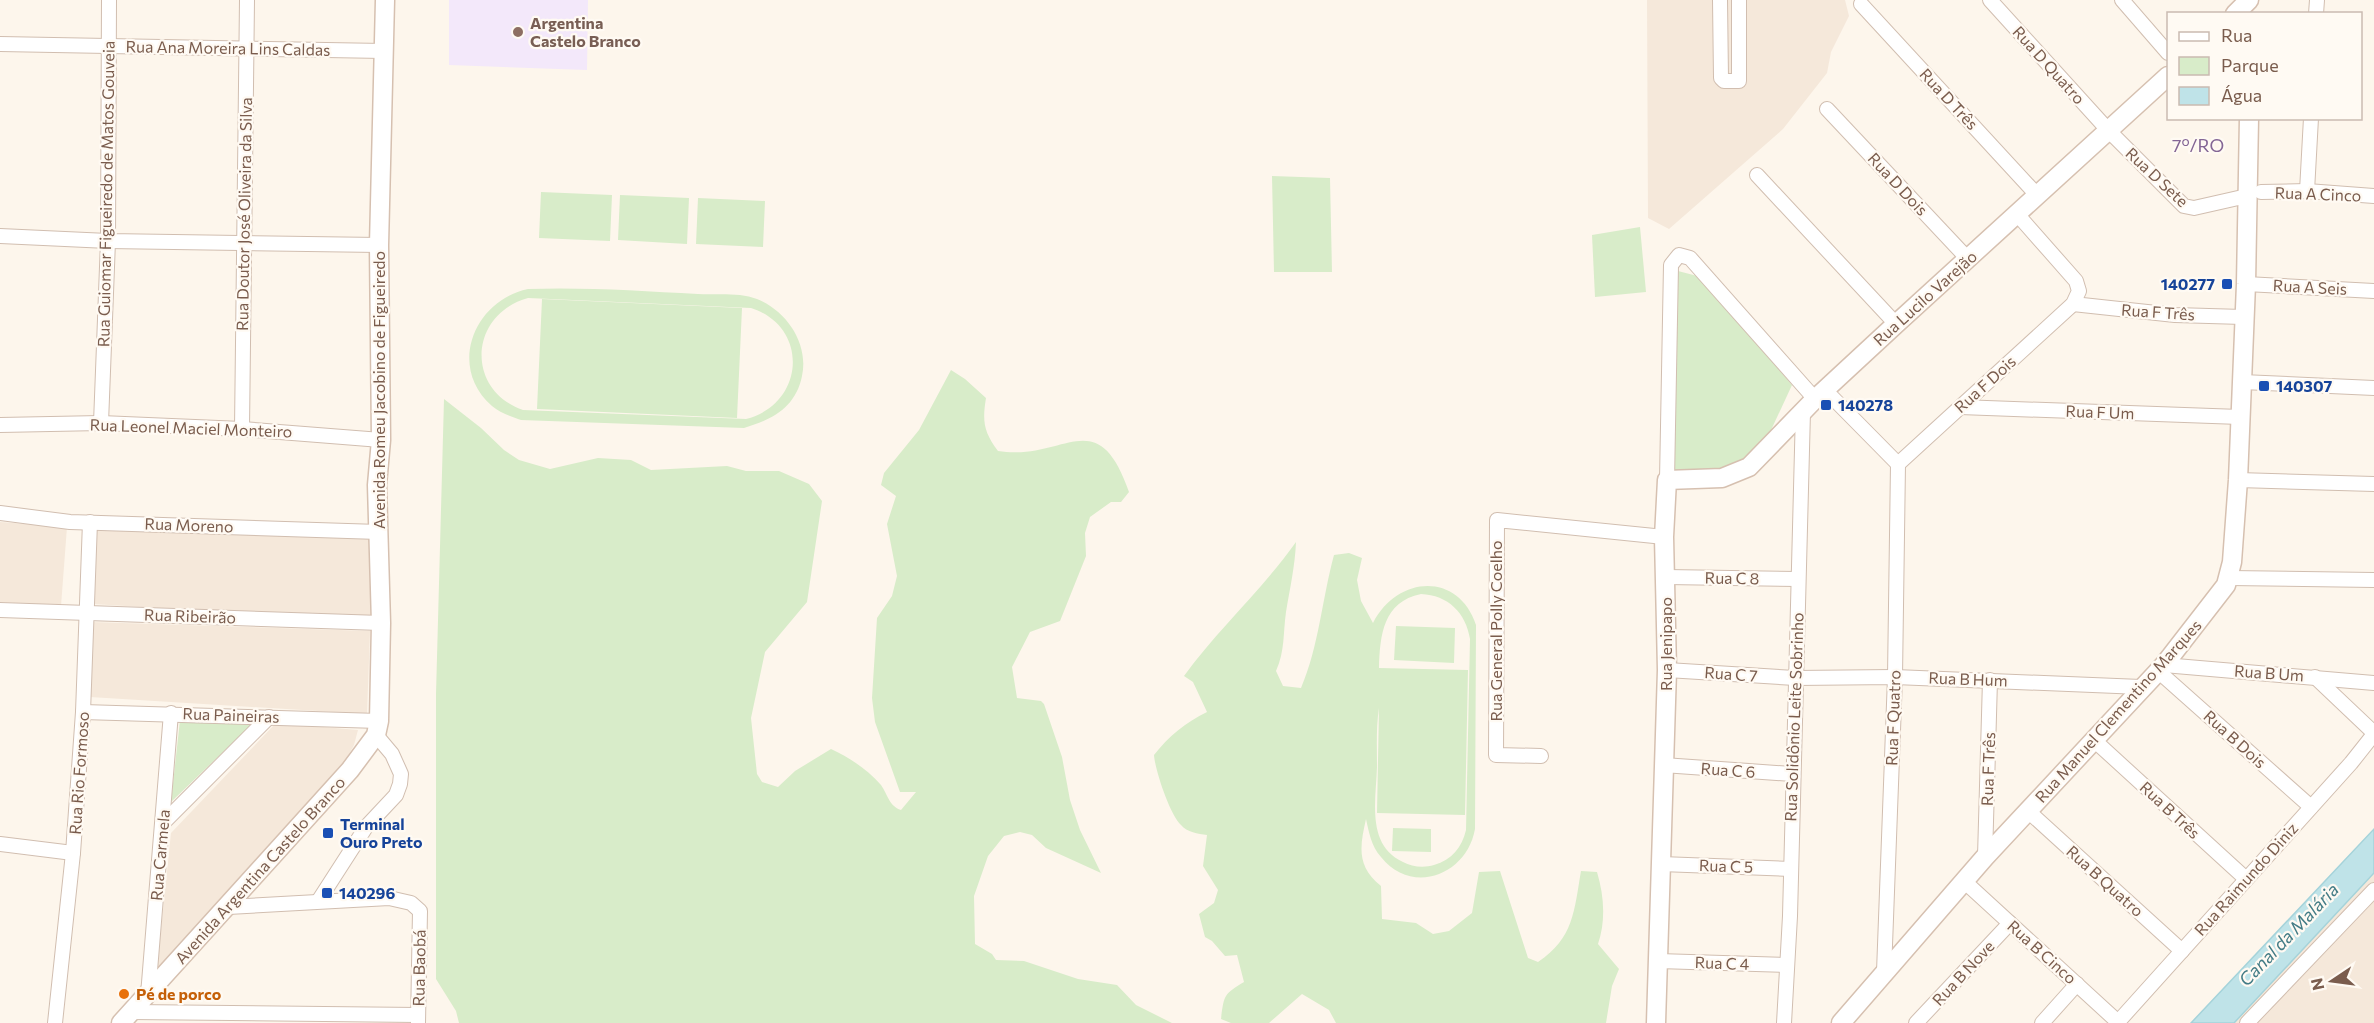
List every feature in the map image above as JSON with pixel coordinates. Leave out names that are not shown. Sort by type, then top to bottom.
[{"type":"street","name":"Rua Guiomar Figueiredo de Matos Gouveia","points":[[101,423],[108,241],[107,46],[109,0]]},
{"type":"street","name":"Rua Doutor José Oliveira da Silva","points":[[242,429],[247,0]]},
{"type":"street","name":"Avenida Romeu Jacobino de Figueiredo","points":[[377,728],[381,623],[377,485],[381,440],[380,245],[385,0]]},
{"type":"street","points":[[1720,0],[1721,78],[1724,81],[1738,81],[1739,0]]},
{"type":"street","name":"Rua D Quatro","points":[[1990,0],[2108,130]]},
{"type":"street","points":[[2122,0],[2167,51]]},
{"type":"street","points":[[2237,12],[2250,0]]},
{"type":"street","name":"Rua D Três","points":[[1861,4],[2037,195]]},
{"type":"street","name":"Rua Ana Moreira Lins Caldas","points":[[0,44],[384,51]]},
{"type":"street","name":"Rua Lucilo Varejão","points":[[1667,480],[1722,478],[1749,467],[1814,400],[2167,78]]},
{"type":"street","name":"Rua D Dois","points":[[1827,110],[1968,259]]},
{"type":"street","name":"Rua Manuel Clementino Marques","points":[[1842,1023],[1985,857],[2161,668],[2220,597],[2229,578],[2238,480],[2243,318],[2254,194],[2249,120]]},
{"type":"street","points":[[2307,191],[2311,120]]},
{"type":"street","name":"Rua D Sete","points":[[2108,130],[2186,207],[2194,208],[2254,194]]},
{"type":"street","points":[[1757,175],[1896,324]]},
{"type":"street","name":"Rua A Cinco","points":[[2254,194],[2307,191],[2374,196]]},
{"type":"street","points":[[2017,214],[2076,281],[2079,291],[2073,304]]},
{"type":"street","points":[[0,236],[108,241],[380,245]]},
{"type":"street","name":"Rua Jenipapo","points":[[1656,1023],[1667,670],[1664,537],[1671,266],[1679,255],[1690,258],[1814,400]]},
{"type":"street","name":"Rua A Seis","points":[[2246,284],[2374,291]]},
{"type":"street","name":"Rua F Três","points":[[2073,304],[2175,315],[2243,318]]},
{"type":"street","name":"Rua F Dois","points":[[1898,464],[2073,304]]},
{"type":"street","points":[[2242,382],[2374,388]]},
{"type":"street","points":[[1814,400],[1898,464]]},
{"type":"street","name":"Rua Solidônio Leite Sobrinho","points":[[1784,1023],[1791,869],[1798,579],[1814,400]]},
{"type":"street","name":"Rua F Um","points":[[1960,406],[2240,417]]},
{"type":"street","name":"Rua Leonel Maciel Monteiro","points":[[0,425],[101,423],[242,429],[381,440]]},
{"type":"street","name":"Rua F Quatro","points":[[1884,972],[1895,677],[1898,464]]},
{"type":"street","points":[[2238,480],[2374,484]]},
{"type":"street","name":"Rua Moreno","points":[[0,513],[90,522],[379,532]]},
{"type":"street","name":"Rua General Polly Coelho","points":[[1541,756],[1496,756],[1497,520],[1664,537]]},
{"type":"street","name":"Rua Rio Formoso","points":[[55,1023],[73,853],[83,712],[90,522]]},
{"type":"street","name":"Rua C 8","points":[[1666,577],[1798,579]]},
{"type":"street","points":[[2229,578],[2374,580]]},
{"type":"street","name":"Rua Ribeirão","points":[[0,610],[381,623]]},
{"type":"street","name":"Rua B Um","points":[[2161,668],[2315,677],[2374,683]]},
{"type":"street","name":"Rua B Dois","points":[[2161,668],[2311,807]]},
{"type":"street","name":"Rua C 7","points":[[1667,670],[1796,678]]},
{"type":"street","name":"Rua B Hum","points":[[1796,678],[1895,677],[2141,687]]},
{"type":"street","points":[[2315,677],[2374,733]]},
{"type":"street","name":"Rua F Três","points":[[1985,857],[1990,680]]},
{"type":"street","name":"Rua Paineiras","points":[[83,712],[269,717],[377,728]]},
{"type":"street","name":"Rua Carmela","points":[[148,996],[171,713]]},
{"type":"street","points":[[163,822],[269,717]]},
{"type":"street","points":[[319,900],[366,827],[396,795],[400,784],[401,774],[377,728]]},
{"type":"street","name":"Avenida Argentina Castelo Branco","points":[[127,1018],[350,770],[377,728]]},
{"type":"street","name":"Rua Raimundo Diniz","points":[[2119,1023],[2374,733]]},
{"type":"street","name":"Rua B Três","points":[[2095,741],[2245,878]]},
{"type":"street","name":"Rua C 6","points":[[1663,765],[1792,774]]},
{"type":"street","name":"Rua B Quatro","points":[[2028,811],[2182,951]]},
{"type":"street","points":[[0,844],[73,853]]},
{"type":"street","name":"Rua C 5","points":[[1661,864],[1791,869]]},
{"type":"street","name":"Rua B Cinco","points":[[1965,882],[2119,1023]]},
{"type":"street","points":[[2247,1023],[2374,890]]},
{"type":"street","name":"Rua Baobá","points":[[228,907],[319,900],[389,898],[416,906],[420,911],[418,1019]]},
{"type":"street","name":"Rua B Nove","points":[[1916,1023],[2010,923]]},
{"type":"street","name":"Rua C 4","points":[[1658,961],[1786,965]]},
{"type":"street","points":[[2042,1023],[2077,984]]},
{"type":"street","points":[[127,1018],[418,1019]]},
{"type":"shaded area","name":"Argentina Castelo Branco","points":[[449,0],[588,0],[587,70],[449,65]]},
{"type":"shaded area","points":[[1647,0],[1845,0],[1849,16],[1831,52],[1827,73],[1783,129],[1669,229],[1648,218]]},
{"type":"shaded area","points":[[0,522],[67,527],[61,606],[0,602]]},
{"type":"shaded area","points":[[95,528],[373,537],[371,621],[93,604]]},
{"type":"shaded area","points":[[91,622],[370,631],[367,714],[90,697]]},
{"type":"shaded area","points":[[276,723],[358,730],[354,745],[342,767],[156,978],[171,833]]},
{"type":"shaded area","points":[[2374,860],[2374,1023],[2208,1023]]},
{"type":"green space","points":[[1272,176],[1330,178],[1332,272],[1274,272]]},
{"type":"green space","points":[[541,192],[612,195],[610,241],[539,238]]},
{"type":"green space","points":[[620,195],[689,198],[687,244],[618,240]]},
{"type":"green space","points":[[698,198],[765,201],[763,247],[696,244]]},
{"type":"green space","points":[[1640,227],[1646,292],[1595,297],[1592,235]]},
{"type":"green space","points":[[1678,271],[1701,277],[1792,385],[1753,469],[1664,477]]},
{"type":"green space","points":[[528,289],[570,289],[728,294],[757,299],[768,304],[786,320],[799,341],[803,364],[799,387],[781,411],[764,421],[744,428],[521,420],[502,413],[492,406],[478,390],[471,373],[469,355],[473,337],[481,321],[493,306],[509,296]],"holes":[[[528,298],[751,308],[770,318],[783,331],[791,348],[793,365],[789,382],[780,398],[766,411],[746,419],[523,410],[504,400],[491,386],[484,370],[482,352],[485,335],[494,319],[508,307]]]},
{"type":"green space","points":[[542,299],[742,308],[737,418],[537,409]]},
{"type":"green space","points":[[951,370],[986,398],[985,426],[998,451],[1021,452],[1076,441],[1091,441],[1104,448],[1117,464],[1129,492],[1121,502],[1111,502],[1090,517],[1085,533],[1086,556],[1060,621],[1030,632],[1012,667],[1017,698],[1041,701],[1044,704],[1062,757],[1070,800],[1080,830],[1101,873],[1046,848],[1032,835],[1020,832],[1004,836],[988,856],[974,896],[975,944],[992,954],[996,960],[1024,961],[1078,979],[1117,985],[1136,1005],[1172,1023],[459,1023],[456,1011],[436,979],[436,694],[444,399],[519,460],[550,469],[598,458],[631,460],[651,470],[727,466],[746,471],[779,471],[809,484],[822,501],[807,602],[765,652],[751,718],[757,774],[762,782],[778,787],[795,771],[831,749],[870,774],[881,785],[891,803],[901,810],[916,792],[900,792],[875,722],[872,698],[877,618],[892,596],[897,576],[887,524],[896,496],[881,485],[884,473],[919,430]]},
{"type":"green space","points":[[1296,542],[1282,649],[1276,671],[1283,686],[1301,688],[1316,639],[1334,555],[1349,553],[1362,558],[1357,580],[1361,601],[1373,623],[1384,607],[1397,596],[1411,589],[1427,586],[1442,588],[1456,595],[1467,607],[1476,625],[1475,829],[1470,845],[1450,868],[1437,875],[1408,876],[1394,869],[1378,853],[1371,839],[1366,819],[1362,838],[1362,855],[1367,871],[1381,886],[1382,919],[1416,923],[1433,934],[1449,931],[1472,913],[1479,872],[1500,871],[1528,958],[1538,962],[1550,953],[1566,933],[1574,911],[1581,871],[1597,872],[1603,908],[1598,944],[1619,969],[1612,986],[1606,1023],[1336,1023],[1329,1010],[1302,994],[1269,1023],[1231,1023],[1221,1019],[1226,996],[1232,989],[1244,982],[1237,955],[1225,956],[1212,941],[1205,937],[1199,914],[1214,903],[1218,890],[1203,866],[1207,835],[1189,831],[1177,820],[1164,792],[1154,755],[1178,730],[1207,712],[1193,682],[1184,676]],"holes":[[[1421,594],[1431,595],[1454,607],[1464,621],[1470,639],[1466,830],[1462,842],[1451,856],[1440,863],[1422,867],[1407,864],[1391,854],[1383,845],[1378,833],[1375,807],[1379,708],[1377,813],[1465,815],[1468,670],[1379,668],[1383,632],[1391,612],[1408,598]]]},
{"type":"green space","points":[[1396,626],[1455,628],[1454,663],[1394,660]]},
{"type":"green space","points":[[180,720],[251,725],[171,802]]},
{"type":"green space","points":[[1393,828],[1431,829],[1431,852],[1392,851]]},
{"type":"water","name":"Canal da Malária","points":[[2374,829],[2374,873],[2234,1023],[2191,1023]]},
{"type":"place","name":"Argentina Castelo Branco","points":[[518,32]]},
{"type":"place","name":"140277","points":[[2227,284]]},
{"type":"place","name":"140307","points":[[2264,386]]},
{"type":"place","name":"140278","points":[[1826,405]]},
{"type":"place","name":"Terminal Ouro Preto","points":[[328,833]]},
{"type":"place","name":"140296","points":[[327,893]]},
{"type":"place","name":"Pé de porco","points":[[124,994]]},
{"type":"district","name":"7º/RO","points":[[2198,146]]}]
